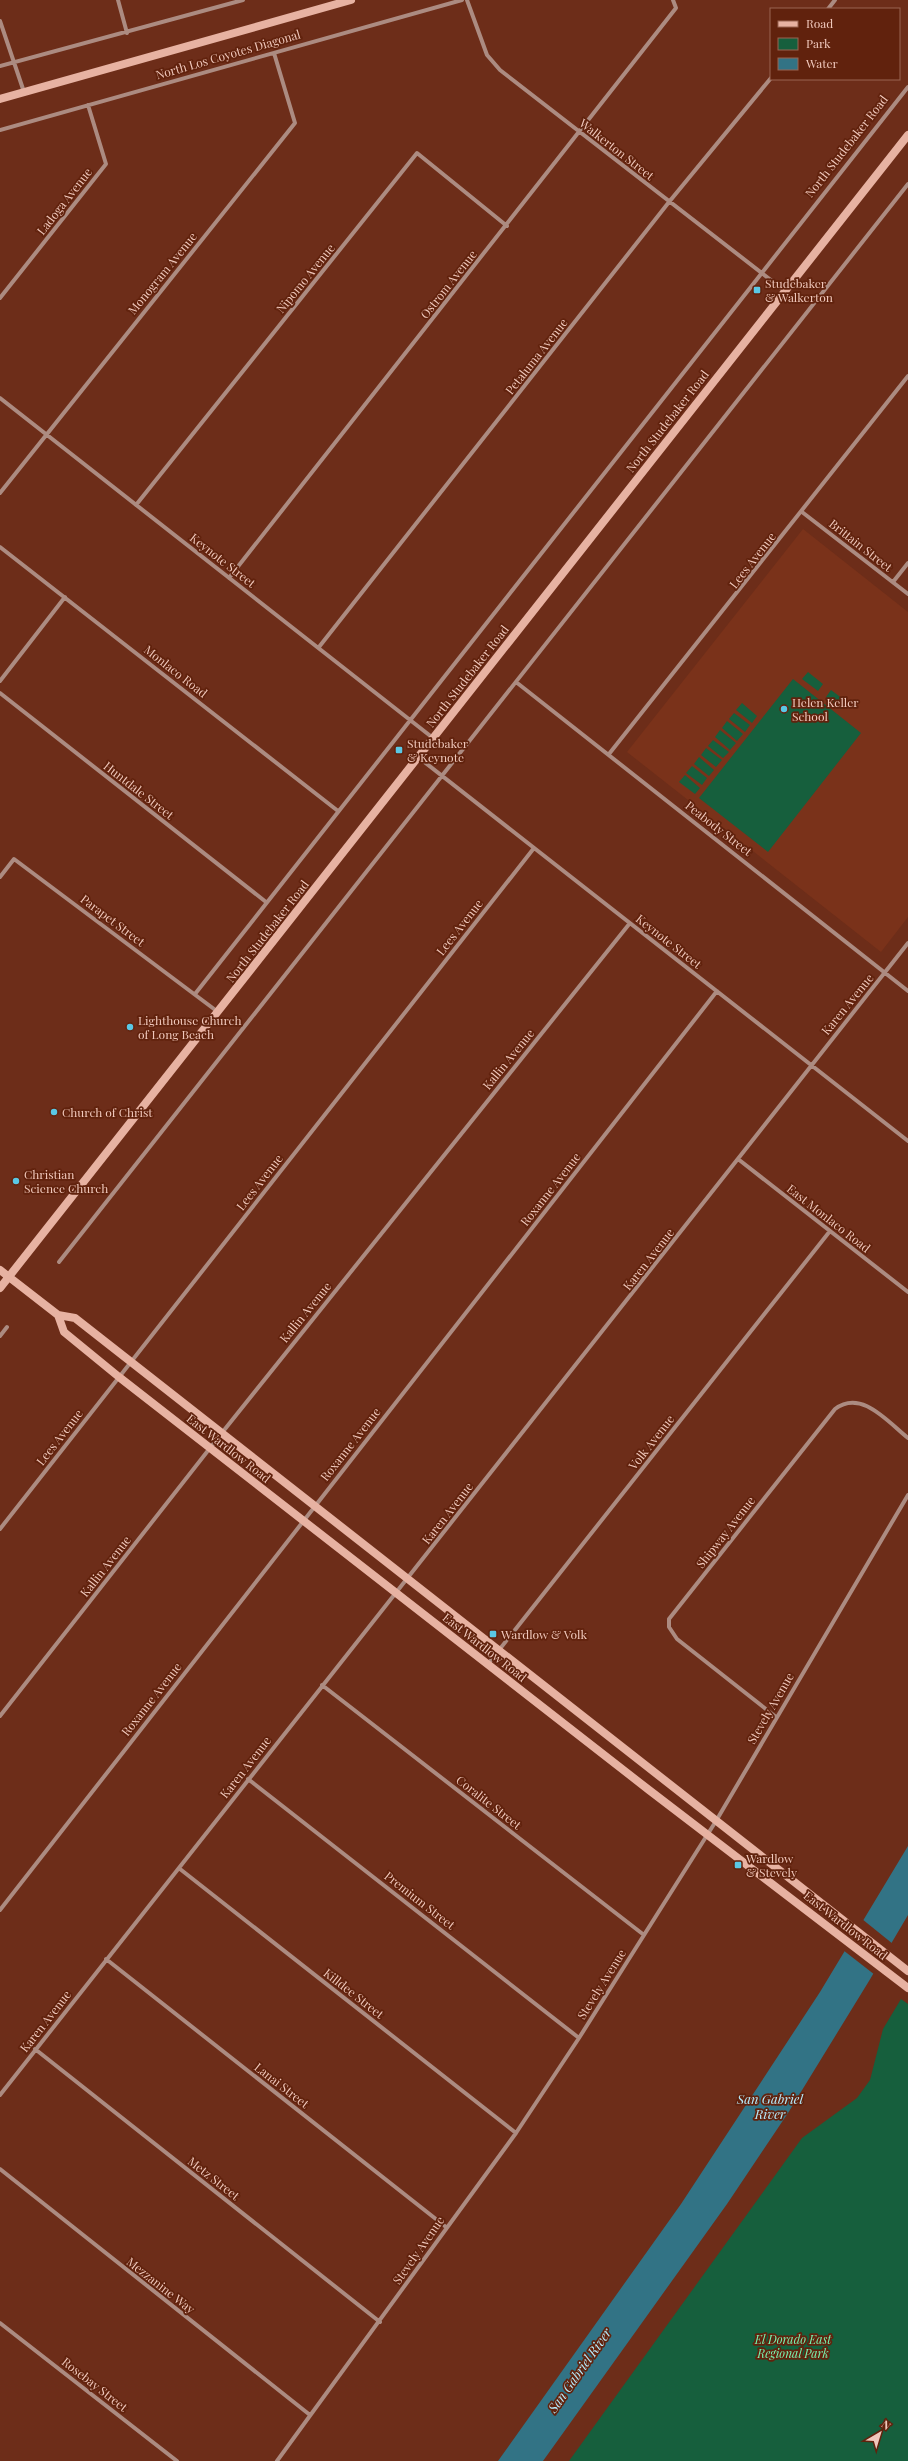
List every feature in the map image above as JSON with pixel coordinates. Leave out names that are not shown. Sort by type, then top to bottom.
[{"type":"main road","name":"North Los Coyotes Diagonal","points":[[0,98],[351,0]]},
{"type":"main road","name":"North Studebaker Road","points":[[0,1288],[908,135]]},
{"type":"main road","name":"East Wardlow Road","points":[[0,1270],[58,1315],[75,1318],[844,1922],[908,1970]]},
{"type":"main road","name":"East Wardlow Road","points":[[58,1315],[64,1332],[119,1377],[397,1594],[908,1988]]},
{"type":"street","points":[[118,0],[127,33]]},
{"type":"street","points":[[0,66],[127,33],[240,0]]},
{"type":"street","name":"North Los Coyotes Diagonal","points":[[0,130],[462,0]]},
{"type":"street","name":"Walkerton Street","points":[[467,0],[487,55],[500,70],[785,291]]},
{"type":"street","name":"Ostrom Avenue","points":[[229,578],[507,226],[676,8],[673,0]]},
{"type":"street","points":[[829,8],[835,0]]},
{"type":"street","points":[[0,21],[24,92]]},
{"type":"street","name":"Monogram Avenue","points":[[0,493],[295,123],[274,53]]},
{"type":"street","name":"Petaluma Avenue","points":[[319,647],[669,202],[770,79]]},
{"type":"street","name":"North Studebaker Road","points":[[194,994],[908,87]]},
{"type":"street","name":"Ladoga Avenue","points":[[0,298],[106,164],[88,105]]},
{"type":"street","name":"Nipomo Avenue","points":[[136,505],[417,153],[507,226]]},
{"type":"street","points":[[59,1262],[908,184]]},
{"type":"street","name":"Lees Avenue","points":[[609,754],[802,512],[908,376]]},
{"type":"street","name":"Keynote Street","points":[[0,398],[433,738]]},
{"type":"street","name":"Brittain Street","points":[[802,512],[908,594]]},
{"type":"street","name":"Monlaco Road","points":[[0,547],[338,811]]},
{"type":"street","points":[[892,582],[908,563]]},
{"type":"street","points":[[0,681],[64,597]]},
{"type":"street","name":"Peabody Street","points":[[516,682],[908,991]]},
{"type":"street","name":"Huntdale Street","points":[[0,693],[266,902]]},
{"type":"street","name":"Keynote Street","points":[[418,756],[908,1141]]},
{"type":"street","name":"Lees Avenue","points":[[0,1528],[534,848]]},
{"type":"street","name":"Parapet Street","points":[[0,877],[14,859],[218,1012]]},
{"type":"street","name":"Kallin Avenue","points":[[0,1716],[221,1434],[630,923]]},
{"type":"street","name":"Karen Avenue","points":[[0,2095],[106,1959],[180,1869],[322,1685],[397,1594],[908,943]]},
{"type":"street","name":"Roxanne Avenue","points":[[0,1910],[717,991]]},
{"type":"street","name":"East Monlaco Road","points":[[738,1160],[908,1292]]},
{"type":"street","name":"Volk Avenue","points":[[488,1664],[830,1231]]},
{"type":"street","points":[[0,1336],[7,1327]]},
{"type":"street","name":"Shipway Avenue","points":[[776,1717],[677,1639],[669,1627],[669,1619],[835,1409],[850,1401],[859,1402],[870,1408],[908,1438]]},
{"type":"street","name":"Stevely Avenue","points":[[277,2461],[380,2322],[446,2227],[516,2133],[579,2038],[716,1821],[908,1495]]},
{"type":"street","name":"Coralite Street","points":[[322,1685],[644,1935]]},
{"type":"street","name":"Premium Street","points":[[248,1779],[579,2038]]},
{"type":"street","name":"Killdee Street","points":[[180,1869],[516,2133]]},
{"type":"street","name":"Lanai Street","points":[[106,1959],[446,2227]]},
{"type":"street","name":"Metz Street","points":[[35,2049],[380,2322]]},
{"type":"street","name":"Mezzanine Way","points":[[0,2169],[310,2415]]},
{"type":"street","name":"Rosebay Street","points":[[0,2323],[177,2461]]},
{"type":"shaded area","name":"Helen Keller School","points":[[803,529],[908,612],[908,917],[881,952],[627,752]]},
{"type":"green space","points":[[808,672],[823,684],[818,691],[802,679]]},
{"type":"green space","points":[[793,679],[861,733],[768,852],[699,798]]},
{"type":"green space","points":[[831,690],[847,702],[841,709],[826,697]]},
{"type":"green space","points":[[742,703],[757,716],[752,723],[736,710]]},
{"type":"green space","points":[[734,713],[750,725],[745,732],[729,719]]},
{"type":"green space","points":[[727,721],[743,734],[737,741],[722,728]]},
{"type":"green space","points":[[720,730],[736,743],[730,750],[715,737]]},
{"type":"green space","points":[[713,740],[729,752],[723,758],[708,746]]},
{"type":"green space","points":[[706,748],[722,760],[716,767],[701,755]]},
{"type":"green space","points":[[699,757],[714,770],[709,776],[694,764]]},
{"type":"green space","points":[[692,766],[707,778],[702,785],[686,773]]},
{"type":"green space","points":[[685,775],[700,788],[695,794],[679,782]]},
{"type":"green space","name":"El Dorado East Regional Park","points":[[901,1999],[908,2004],[908,2461],[569,2461],[802,2138],[857,2098],[870,2080],[883,2029]]},
{"type":"water","name":"San Gabriel River","points":[[908,1846],[908,1915],[788,2113],[727,2204],[543,2461],[498,2461],[681,2204],[820,1992]]},
{"type":"pier","points":[[862,1919],[893,1944],[875,1975],[843,1950]]},
{"type":"place","name":"Studebaker & Walkerton","points":[[757,290]]},
{"type":"place","name":"Helen Keller School","points":[[784,709]]},
{"type":"place","name":"Studebaker & Keynote","points":[[399,750]]},
{"type":"place","name":"Lighthouse Church of Long Beach","points":[[130,1027]]},
{"type":"place","name":"Church of Christ","points":[[54,1112]]},
{"type":"place","name":"Christian Science Church","points":[[16,1181]]},
{"type":"place","name":"Wardlow & Volk","points":[[493,1634]]},
{"type":"place","name":"Wardlow & Stevely","points":[[738,1865]]}]
